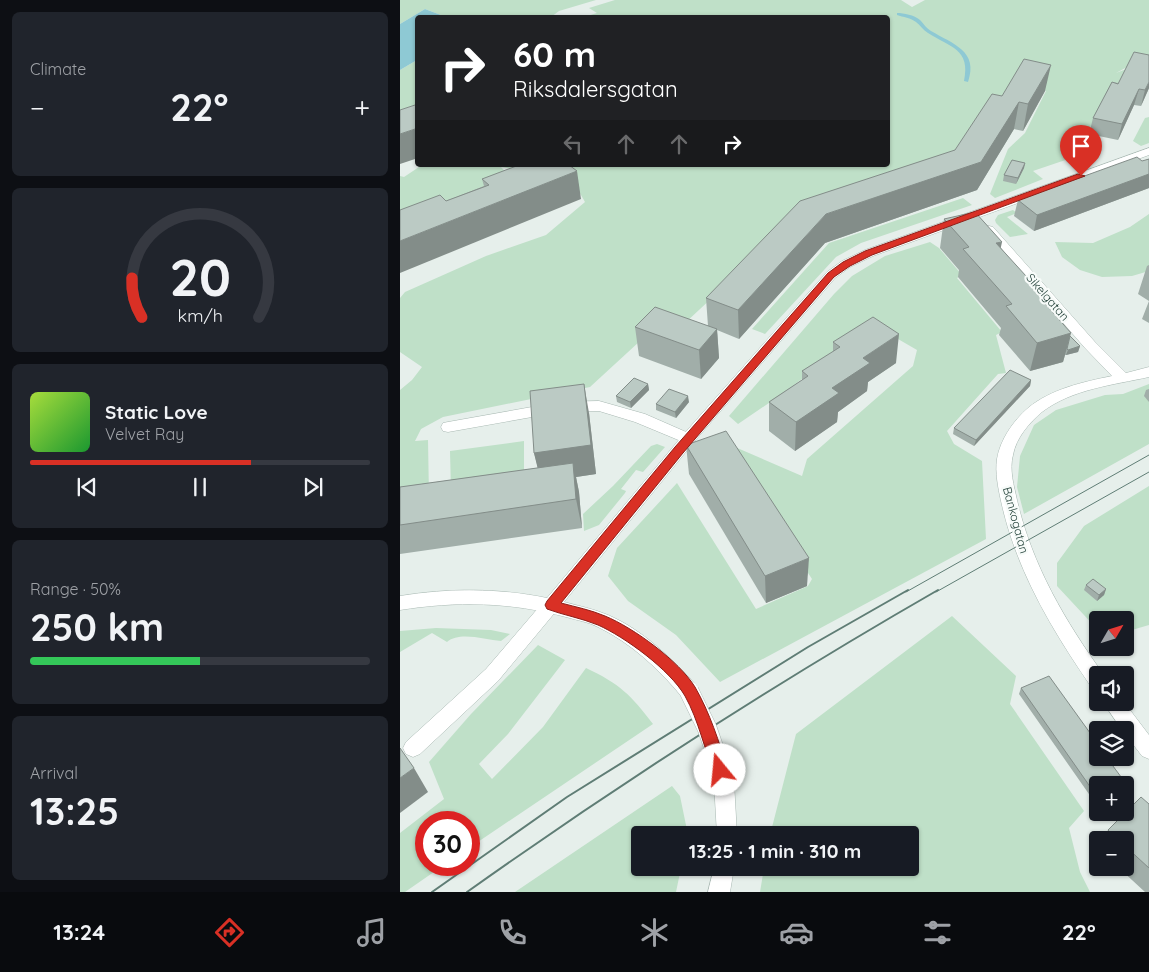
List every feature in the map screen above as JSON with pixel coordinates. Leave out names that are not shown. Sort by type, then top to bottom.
[{"type":"street","points":[[413,748],[492,675],[688,439],[831,275],[846,264],[869,253],[1149,151]]},
{"type":"street","name":"Sikelgatan","points":[[974,216],[984,224],[1090,345],[1123,378]]},
{"type":"street","name":"Bankogatan","points":[[1089,669],[1073,645],[1022,550],[1010,506],[1004,461],[1011,440],[1024,420],[1039,407],[1058,396],[1149,372]]},
{"type":"street","points":[[448,427],[560,407],[599,406],[640,418],[688,439]]},
{"type":"street","points":[[400,603],[437,597],[477,595],[551,605],[602,621],[648,649],[670,667],[689,691],[707,728],[724,782],[726,826]]},
{"type":"street","points":[[1119,711],[1149,750]]},
{"type":"street","points":[[719,892],[722,876]]},
{"type":"green space","points":[[400,0],[596,0],[559,11],[554,15],[441,15],[425,9],[400,24]]},
{"type":"green space","points":[[615,0],[901,0],[912,7],[925,0],[1149,0],[1149,69],[1129,66],[1116,73],[1129,68],[1113,99],[1107,98],[1087,133],[1089,152],[1033,171],[1043,179],[995,198],[990,194],[1008,149],[1025,133],[1046,91],[1019,85],[950,176],[791,224],[684,324],[652,330],[590,387],[443,417],[421,429],[415,441],[428,440],[429,497],[400,502],[400,390],[412,380],[422,367],[400,352],[400,298],[405,292],[486,256],[546,235],[585,202],[577,188],[526,171],[501,167],[890,167],[890,15],[590,15],[597,13],[589,8]]},
{"type":"green space","points":[[415,61],[415,109],[400,114],[400,70]]},
{"type":"green space","points":[[1149,117],[1149,143],[1141,146],[1133,141],[1145,118]]},
{"type":"green space","points":[[419,167],[501,167],[514,181],[400,225],[400,176],[404,177]]},
{"type":"green space","points":[[963,198],[972,205],[861,243],[836,257],[765,334],[752,329],[829,243]]},
{"type":"green space","points":[[1013,210],[1017,213],[1007,217],[1028,234],[1010,237],[996,223],[995,220],[998,215]]},
{"type":"green space","points":[[1149,214],[1149,271],[1132,276],[1102,277],[1080,270],[1062,257],[1055,242],[1093,243],[1130,227]]},
{"type":"green space","points":[[930,242],[939,248],[962,275],[957,278],[1002,332],[996,335],[1006,373],[998,374],[947,431],[954,444],[982,461],[986,539],[720,682],[676,635],[628,601],[608,576],[617,548],[677,483],[756,609],[808,586],[812,579],[721,441],[802,476],[807,459],[913,366],[917,350],[898,339],[861,333],[785,392],[738,424],[729,416],[834,294],[852,276],[885,256]]},
{"type":"green space","points":[[1149,384],[1149,444],[1024,514],[1017,487],[1020,456],[1034,425],[1056,410],[1105,395],[1123,394]]},
{"type":"green space","points":[[524,441],[524,478],[451,491],[450,451]]},
{"type":"green space","points":[[657,444],[665,447],[643,472],[636,470],[621,489],[626,491],[625,493],[599,525],[584,531],[583,514],[651,446]]},
{"type":"green space","points":[[1149,486],[1149,625],[1134,629],[1134,611],[1089,611],[1089,620],[1057,586],[1057,563],[1084,526]]},
{"type":"green space","points":[[952,616],[1016,676],[1010,704],[1084,811],[1069,828],[1080,872],[1090,892],[760,892],[763,876],[919,876],[919,826],[772,826],[796,734]]},
{"type":"green space","points":[[436,628],[491,630],[510,634],[501,641],[459,637],[447,642],[432,633],[400,652],[400,631]]},
{"type":"green space","points":[[538,645],[565,660],[508,734],[479,764],[492,779],[543,727],[586,668],[608,679],[624,691],[653,724],[480,841],[480,811],[428,811],[444,799],[429,762],[471,714]]},
{"type":"green space","points":[[672,786],[680,796],[686,826],[631,826],[631,876],[679,876],[676,892],[515,892]]},
{"type":"green space","points":[[415,821],[415,876],[428,876],[405,892],[400,892],[400,833]]},
{"type":"water","points":[[425,9],[441,15],[415,15]]},
{"type":"water","points":[[415,15],[415,61],[400,70],[400,24]]},
{"type":"building","points":[[1134,52],[1149,55],[1149,82],[1145,90],[1139,89],[1122,124],[1093,118],[1112,82],[1118,84]]},
{"type":"building","points":[[1024,59],[1051,65],[1028,104],[1019,102],[981,162],[826,214],[738,310],[706,298],[800,201],[955,150],[992,94],[1002,96]]},
{"type":"building","points":[[415,105],[415,129],[400,134],[400,110]]},
{"type":"building","points":[[1137,157],[1142,161],[1149,159],[1149,174],[1037,215],[1018,200]]},
{"type":"building","points":[[1012,160],[1025,163],[1018,178],[1004,175]]},
{"type":"building","points":[[514,167],[572,167],[577,171],[400,241],[400,210],[440,195],[446,201],[489,185],[482,179]]},
{"type":"building","points":[[975,212],[1002,242],[996,243],[1046,298],[1041,299],[1071,333],[1037,343],[1006,306],[1012,304],[963,249],[969,247],[944,219]]},
{"type":"building","points":[[655,307],[717,329],[699,350],[635,327]]},
{"type":"building","points":[[873,317],[899,334],[863,358],[870,363],[832,388],[839,393],[796,422],[769,402],[808,376],[802,371],[840,347],[833,342]]},
{"type":"building","points":[[1070,336],[1080,346],[1068,350],[1067,349]]},
{"type":"building","points":[[1010,370],[1031,380],[976,440],[954,428]]},
{"type":"building","points":[[634,378],[648,384],[630,402],[616,396]]},
{"type":"building","points":[[584,384],[591,445],[534,453],[530,391]]},
{"type":"building","points":[[669,389],[688,396],[675,412],[656,404]]},
{"type":"building","points":[[726,431],[809,558],[765,576],[686,445]]},
{"type":"building","points":[[573,463],[576,499],[400,525],[400,487]]},
{"type":"building","points":[[1093,579],[1106,589],[1099,595],[1086,585]]},
{"type":"building","points":[[1049,676],[1089,732],[1089,766],[1113,766],[1120,776],[1089,776],[1089,785],[1021,688]]},
{"type":"building","points":[[400,748],[414,768],[400,778]]},
{"type":"building","points":[[1141,797],[1149,804],[1149,868],[1134,854],[1134,831],[1108,830],[1117,821],[1134,821],[1134,804]]},
{"type":"waterway","points":[[899,14],[915,19],[928,31],[959,49],[968,62],[966,81]]},
{"type":"tram line","points":[[906,592],[1149,455]]},
{"type":"tram line","points":[[936,592],[1149,472]]},
{"type":"tram line","points":[[432,892],[567,797],[808,647],[908,590]]},
{"type":"tram line","points":[[467,892],[582,812],[699,735],[817,661],[938,590]]},
{"type":"route","points":[[720,770],[707,728],[689,691],[670,667],[648,649],[602,621],[551,605],[679,450],[831,275],[846,264],[869,253],[1081,176]]}]
